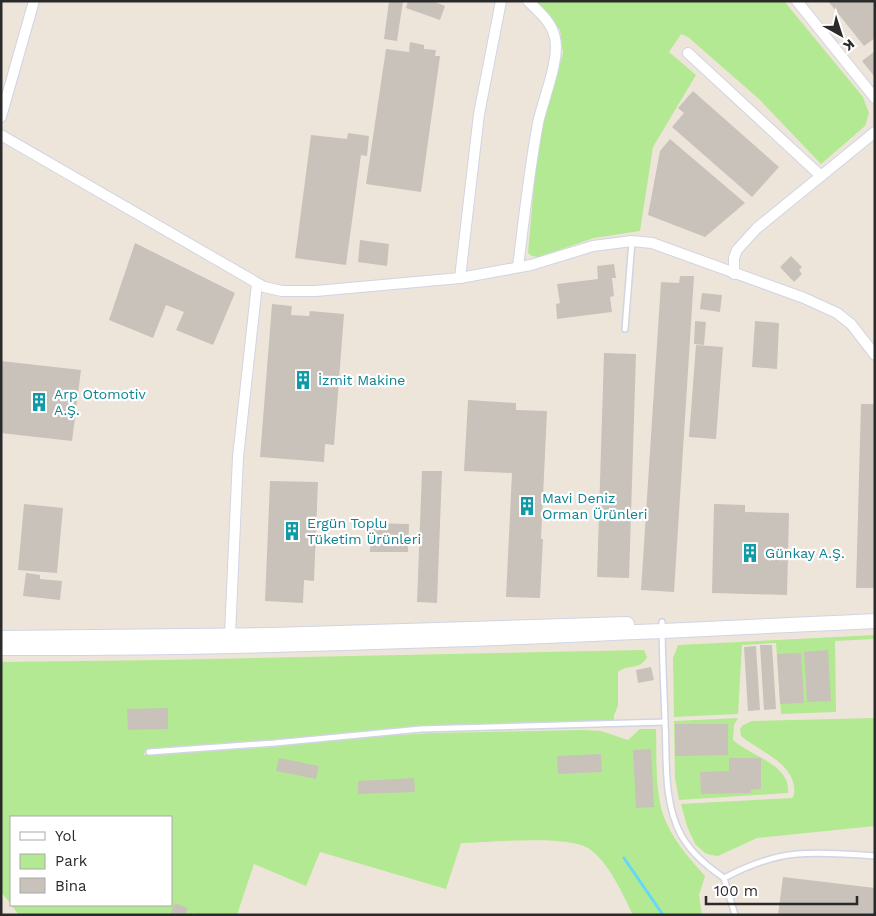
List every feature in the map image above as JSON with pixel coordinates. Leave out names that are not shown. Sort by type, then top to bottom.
[{"type":"main road","points":[[1,648],[273,644],[592,635],[662,626],[875,611]]},
{"type":"main road","points":[[1,638],[875,621]]},
{"type":"street","points":[[1,117],[34,1]]},
{"type":"street","points":[[460,278],[480,114],[501,1]]},
{"type":"street","points":[[518,267],[538,122],[556,56],[556,43],[552,29],[545,17],[528,1]]},
{"type":"street","points":[[797,1],[875,98]]},
{"type":"street","points":[[688,53],[821,176]]},
{"type":"street","points":[[734,274],[734,258],[737,250],[745,240],[757,228],[875,132]]},
{"type":"street","points":[[1,135],[264,288],[282,291],[316,291],[460,278],[531,265],[593,246],[632,241],[652,243],[804,298],[837,313],[851,324],[875,355]]},
{"type":"street","points":[[230,635],[238,457],[256,284]]},
{"type":"lane","points":[[625,329],[632,241]]},
{"type":"lane","points":[[662,626],[669,794],[677,825],[685,841],[696,856],[724,878],[735,915]]},
{"type":"lane","points":[[149,752],[421,730],[665,722]]},
{"type":"lane","points":[[724,878],[742,869],[796,854],[875,856]]},
{"type":"green space","points":[[536,1],[784,1],[863,97],[869,113],[865,126],[821,164],[759,99],[688,37],[681,34],[669,52],[696,75],[653,147],[640,231],[594,238],[538,257],[532,256],[528,253],[538,140],[563,53],[560,30]]},
{"type":"green space","points":[[875,635],[875,639],[835,641],[836,712],[781,714],[776,643],[742,645],[738,714],[674,717],[673,658],[678,645]]},
{"type":"green space","points":[[644,650],[647,657],[641,664],[618,672],[618,706],[614,720],[423,727],[145,751],[144,755],[272,747],[336,739],[431,733],[583,730],[601,731],[628,740],[640,729],[656,729],[657,778],[660,802],[667,824],[675,838],[684,852],[705,876],[699,895],[702,915],[633,915],[614,878],[596,854],[588,848],[577,844],[546,840],[461,843],[446,889],[320,852],[306,886],[254,864],[237,915],[201,915],[193,913],[192,915],[19,915],[12,906],[172,906],[172,816],[10,816],[10,903],[1,892],[1,662]]},
{"type":"green space","points":[[738,718],[734,725],[733,740],[776,768],[783,775],[787,783],[788,793],[679,800],[675,778],[674,721]]},
{"type":"green space","points":[[875,718],[875,826],[757,838],[718,856],[705,853],[695,844],[687,826],[681,804],[792,798],[794,795],[794,784],[790,775],[776,760],[741,736],[740,729],[743,725],[752,721]]},
{"type":"building","points":[[389,1],[403,1],[397,41],[384,39]]},
{"type":"building","points":[[408,1],[433,1],[445,6],[440,20],[406,8]]},
{"type":"building","points":[[828,1],[873,1],[875,4],[875,38],[864,46]]},
{"type":"building","points":[[410,42],[424,45],[424,49],[436,50],[435,56],[440,56],[421,192],[366,184],[386,49],[409,52]]},
{"type":"building","points":[[875,51],[875,77],[862,61]]},
{"type":"building","points":[[693,91],[779,167],[752,197],[672,127],[684,113],[678,108]]},
{"type":"building","points":[[348,133],[369,136],[367,156],[361,155],[346,265],[295,258],[311,135],[347,139]]},
{"type":"building","points":[[670,139],[745,203],[705,237],[648,215],[660,151]]},
{"type":"building","points":[[360,240],[389,244],[387,266],[358,262]]},
{"type":"building","points":[[135,243],[235,293],[213,345],[176,330],[184,312],[166,305],[153,338],[109,320]]},
{"type":"building","points":[[791,256],[802,267],[799,270],[802,274],[794,282],[780,267]]},
{"type":"building","points":[[614,264],[616,278],[612,278],[614,296],[610,297],[612,312],[557,319],[556,304],[560,303],[557,284],[598,279],[597,266]]},
{"type":"building","points":[[680,276],[694,276],[674,592],[641,590],[661,282],[679,283]]},
{"type":"building","points":[[702,293],[722,295],[720,312],[700,309]]},
{"type":"building","name":"İzmit Makine","points":[[272,304],[292,306],[291,315],[309,316],[310,311],[344,314],[334,445],[325,444],[324,462],[260,457]]},
{"type":"building","points":[[695,321],[706,322],[704,345],[694,344]]},
{"type":"building","points":[[755,321],[779,323],[777,369],[752,367]]},
{"type":"building","points":[[696,345],[723,347],[716,439],[689,437]]},
{"type":"building","points":[[604,353],[636,354],[629,578],[597,577]]},
{"type":"building","name":"Arp Otomotiv A.Ş.","points":[[1,361],[81,370],[72,441],[1,433]]},
{"type":"building","name":"Mavi Deniz Orman Ürünleri","points":[[468,400],[516,403],[516,410],[547,411],[540,598],[506,597],[512,473],[464,471]]},
{"type":"building","points":[[861,404],[875,404],[875,588],[856,588]]},
{"type":"building","points":[[422,471],[442,471],[437,603],[417,602]]},
{"type":"building","name":"Ergün Toplu Tüketim Ürünleri","points":[[270,481],[318,482],[314,581],[304,580],[303,603],[265,601]]},
{"type":"building","points":[[24,504],[63,508],[57,573],[18,570]]},
{"type":"building","name":"Günkay A.Ş.","points":[[714,504],[745,505],[745,512],[789,513],[787,595],[712,593]]},
{"type":"building","points":[[371,523],[409,524],[408,552],[370,552]]},
{"type":"building","points":[[26,573],[40,575],[40,579],[62,581],[60,600],[23,596]]},
{"type":"building","points":[[760,645],[772,645],[776,709],[764,710]]},
{"type":"building","points":[[756,646],[760,710],[748,711],[744,647]]},
{"type":"building","points":[[828,650],[831,701],[807,702],[804,652]]},
{"type":"building","points":[[801,653],[804,703],[780,704],[777,654]]},
{"type":"building","points":[[651,667],[654,680],[638,683],[636,670]]},
{"type":"building","points":[[168,708],[168,729],[128,730],[127,709]]},
{"type":"building","points":[[675,724],[728,724],[728,755],[675,756]]},
{"type":"building","points":[[651,749],[654,807],[636,808],[633,750]]},
{"type":"building","points":[[601,754],[602,772],[558,774],[557,756]]},
{"type":"building","points":[[279,758],[319,766],[316,779],[276,771]]},
{"type":"building","points":[[729,758],[761,758],[761,789],[751,790],[751,793],[701,794],[700,772],[729,771]]},
{"type":"building","points":[[414,778],[415,792],[358,794],[358,781]]},
{"type":"building","points":[[783,877],[875,888],[875,915],[778,915]]},
{"type":"building","points":[[175,903],[188,908],[185,915],[170,915]]},
{"type":"waterway","points":[[624,858],[663,915]]},
{"type":"place","name":"İzmit Makine","points":[[303,380]]},
{"type":"place","name":"Arp Otomotiv A.Ş.","points":[[39,402]]},
{"type":"place","name":"Mavi Deniz Orman Ürünleri","points":[[527,506]]},
{"type":"place","name":"Ergün Toplu Tüketim Ürünleri","points":[[292,531]]},
{"type":"place","name":"Günkay A.Ş.","points":[[750,553]]}]
